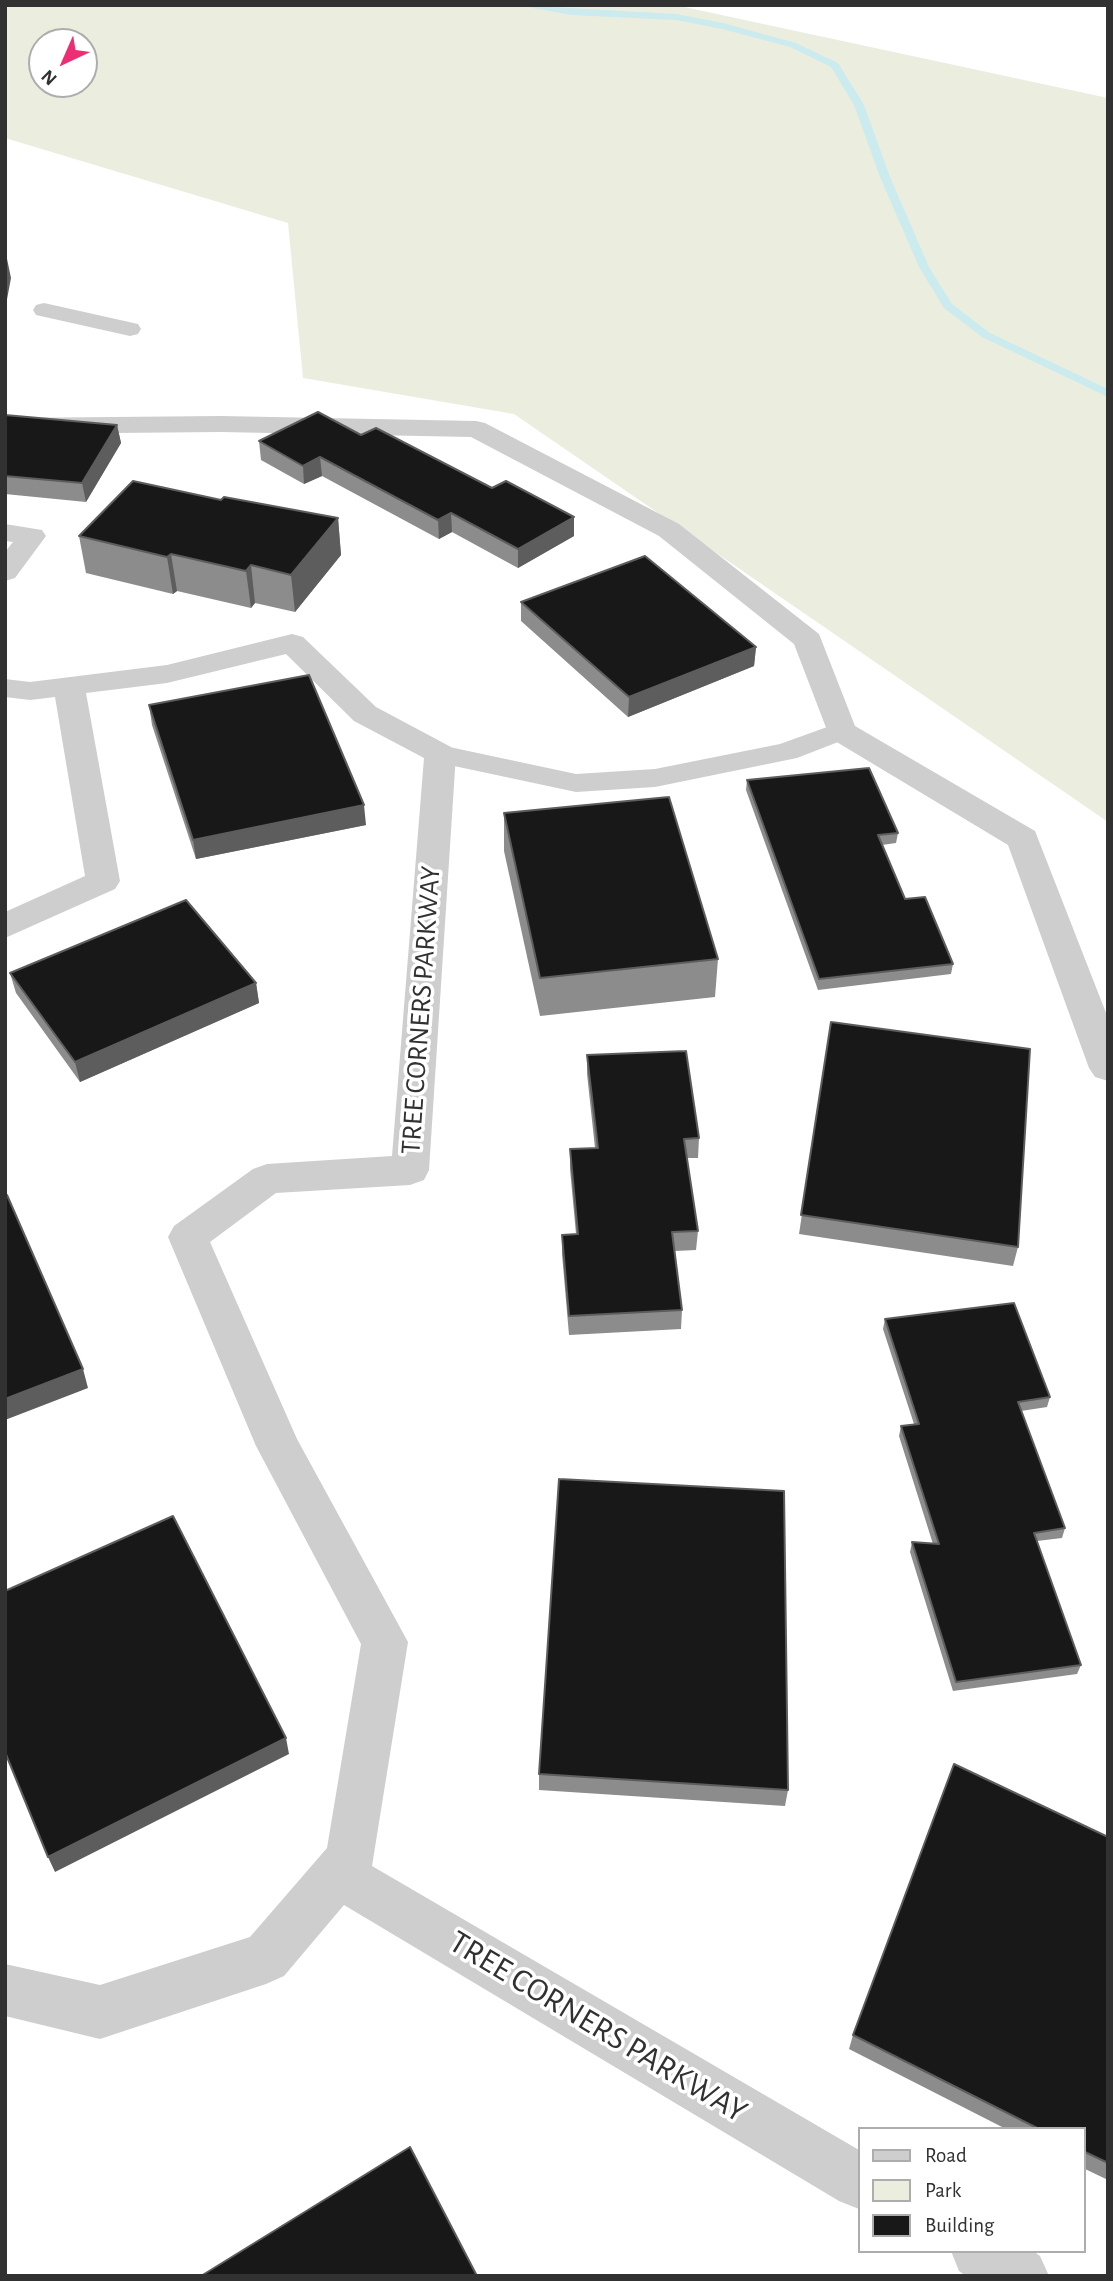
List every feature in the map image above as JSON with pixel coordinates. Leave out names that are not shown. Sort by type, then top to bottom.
[{"type":"street","points":[[5,426],[221,424],[477,429],[669,530],[808,640],[841,731],[1023,839],[1108,1068]]},
{"type":"street","points":[[5,532],[32,536],[5,572]]},
{"type":"street","points":[[5,688],[30,691],[167,674],[292,643],[365,714],[440,754]]},
{"type":"street","points":[[5,926],[103,881],[69,686]]},
{"type":"street","name":"TREE CORNERS PARKWAY","points":[[5,1990],[100,2012],[266,1958],[350,1859],[385,1642],[278,1446],[188,1237],[267,1179],[410,1170],[440,754]]},
{"type":"street","name":"TREE CORNERS PARKWAY","points":[[337,1873],[858,2180]]},
{"type":"street","points":[[982,2253],[1020,2276]]},
{"type":"lane","points":[[44,310],[130,329]]},
{"type":"lane","points":[[440,754],[576,783],[655,778],[787,752],[841,731]]},
{"type":"green space","points":[[5,5],[675,5],[1108,98],[1108,822],[514,414],[303,378],[288,223],[5,138]]},
{"type":"building","points":[[318,412],[361,435],[376,428],[492,488],[506,481],[574,517],[518,549],[451,513],[438,520],[320,457],[303,466],[259,441]]},
{"type":"building","points":[[5,415],[117,425],[82,483],[5,476]]},
{"type":"building","points":[[133,481],[221,500],[224,497],[338,518],[291,575],[251,565],[246,571],[171,554],[167,557],[79,536]]},
{"type":"building","points":[[645,556],[756,647],[629,697],[521,602]]},
{"type":"building","points":[[309,675],[364,805],[193,840],[149,705]]},
{"type":"building","points":[[869,768],[898,833],[878,835],[905,899],[925,897],[953,964],[819,979],[747,780]]},
{"type":"building","points":[[669,797],[718,959],[540,978],[504,813]]},
{"type":"building","points":[[186,900],[256,983],[75,1062],[10,973]]},
{"type":"building","points":[[831,1022],[1030,1049],[1018,1247],[801,1215]]},
{"type":"building","points":[[686,1051],[699,1138],[684,1139],[698,1231],[672,1232],[682,1310],[569,1316],[562,1235],[578,1234],[570,1149],[598,1148],[587,1055]]},
{"type":"building","points":[[5,1195],[83,1369],[5,1399]]},
{"type":"building","points":[[1014,1303],[1050,1397],[1018,1402],[1065,1528],[1034,1533],[1081,1665],[956,1682],[912,1542],[939,1544],[901,1426],[919,1424],[885,1319]]},
{"type":"building","points":[[559,1479],[784,1491],[788,1790],[539,1774]]},
{"type":"building","points":[[173,1516],[286,1738],[48,1857],[5,1752],[5,1591]]},
{"type":"building","points":[[954,1764],[1108,1837],[1108,2163],[1085,2152],[1085,2127],[1035,2127],[853,2035]]},
{"type":"building","points":[[410,2147],[477,2276],[201,2276]]},
{"type":"waterway","points":[[520,5],[572,12],[676,17],[723,26],[793,45],[835,65],[859,105],[885,177],[924,267],[948,306],[986,335],[1108,394]]}]
